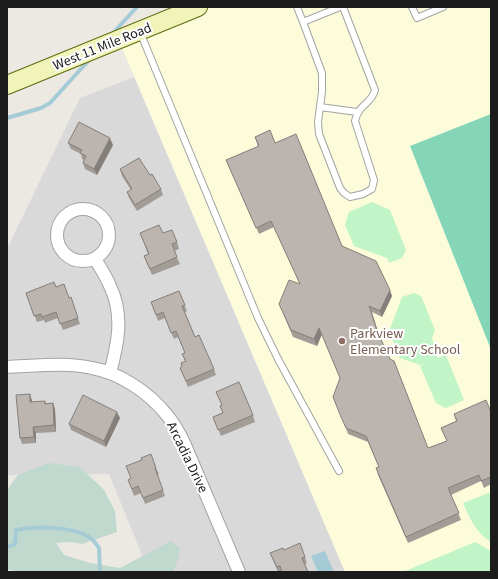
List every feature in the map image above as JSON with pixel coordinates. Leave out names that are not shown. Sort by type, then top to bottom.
[{"type":"street","name":"West 11 Mile Road","points":[[7,85],[198,7]]},
{"type":"street","points":[[78,209],[86,209],[101,216],[106,223],[109,231],[109,239],[102,254],[95,259],[77,261],[68,258],[62,252],[56,234],[58,225],[70,212],[78,209]]},
{"type":"street","points":[[95,259],[110,286],[118,310],[118,342],[110,373]]},
{"type":"street","name":"Arcadia Drive","points":[[7,367],[92,367],[110,373],[128,382],[151,399],[166,414],[176,428],[185,445],[240,572]]},
{"type":"lane","points":[[297,7],[322,72],[322,92],[318,122],[319,134],[340,188],[350,197],[363,194],[372,189],[374,180],[355,121],[357,112],[373,98],[375,90],[341,7],[303,22]]},
{"type":"lane","points":[[412,7],[417,18],[444,7]]},
{"type":"lane","points":[[139,31],[258,318],[278,359],[339,471]]},
{"type":"lane","points":[[320,107],[357,112]]},
{"type":"shaded area","points":[[195,7],[491,7],[491,572],[345,572],[118,38]]},
{"type":"shaded area","points":[[134,77],[345,572],[149,572],[109,474],[7,475],[7,249],[80,98]]},
{"type":"shaded area","points":[[49,463],[80,467],[104,490],[115,511],[117,532],[82,544],[71,542],[56,543],[64,555],[90,563],[120,568],[171,541],[180,548],[179,557],[173,572],[19,572],[7,569],[7,490],[18,475]]},
{"type":"green space","points":[[491,114],[491,347],[490,347],[410,146]]},
{"type":"green space","points":[[372,202],[390,210],[406,250],[402,258],[389,263],[387,258],[354,246],[345,225],[349,212]]},
{"type":"green space","points":[[414,293],[421,296],[435,330],[432,338],[438,358],[446,355],[464,400],[446,408],[436,403],[420,366],[425,364],[420,365],[400,358],[389,331],[402,297]]},
{"type":"green space","points":[[491,492],[491,542],[477,530],[463,503]]},
{"type":"green space","points":[[475,542],[491,551],[491,572],[403,572]]},
{"type":"water","points":[[325,551],[334,572],[318,572],[311,556]]},
{"type":"building","points":[[79,122],[110,138],[94,169],[83,163],[86,156],[80,153],[82,150],[68,143]]},
{"type":"building","name":"Parkview Elementary School","points":[[270,130],[275,143],[296,134],[342,246],[376,261],[390,290],[380,311],[369,306],[378,333],[390,359],[394,361],[428,448],[447,441],[441,428],[457,421],[454,414],[486,400],[491,412],[491,477],[481,481],[479,475],[448,488],[459,513],[406,537],[376,468],[379,467],[366,436],[346,428],[341,417],[333,397],[340,378],[319,328],[314,339],[291,330],[279,304],[289,280],[300,284],[271,221],[256,228],[226,160],[259,146],[255,137]]},
{"type":"building","points":[[139,158],[150,175],[152,174],[161,189],[135,205],[127,192],[132,189],[120,169]]},
{"type":"building","points":[[159,225],[163,233],[172,230],[177,242],[172,244],[177,257],[150,269],[144,256],[149,254],[140,233]]},
{"type":"building","points":[[54,282],[56,287],[64,284],[69,298],[71,297],[78,318],[60,324],[56,312],[42,317],[41,314],[34,316],[26,293]]},
{"type":"building","points":[[179,291],[185,305],[182,306],[195,337],[199,335],[214,369],[186,381],[180,368],[182,366],[181,363],[186,361],[182,354],[185,353],[176,331],[171,333],[163,312],[156,315],[151,302]]},
{"type":"building","points":[[239,382],[253,415],[218,430],[213,417],[223,413],[220,406],[222,405],[216,392]]},
{"type":"building","points":[[30,394],[30,402],[45,401],[45,404],[53,403],[54,425],[33,427],[34,437],[20,438],[16,395]]},
{"type":"building","points":[[83,395],[117,412],[104,441],[69,424]]},
{"type":"building","points":[[151,454],[163,490],[143,498],[138,486],[132,489],[128,480],[131,478],[126,466],[142,460],[141,458]]},
{"type":"building","points":[[300,543],[305,557],[302,558],[308,572],[282,572],[280,566],[277,567],[270,553],[283,548],[284,550]]},
{"type":"waterway","points":[[112,34],[137,7]]},
{"type":"waterway","points":[[7,118],[41,108],[50,103],[90,59]]},
{"type":"waterway","points":[[7,547],[15,544],[16,530],[53,528],[82,533],[90,538],[99,548],[100,572]]},
{"type":"place","name":"Parkview Elementary School","points":[[342,341]]}]
